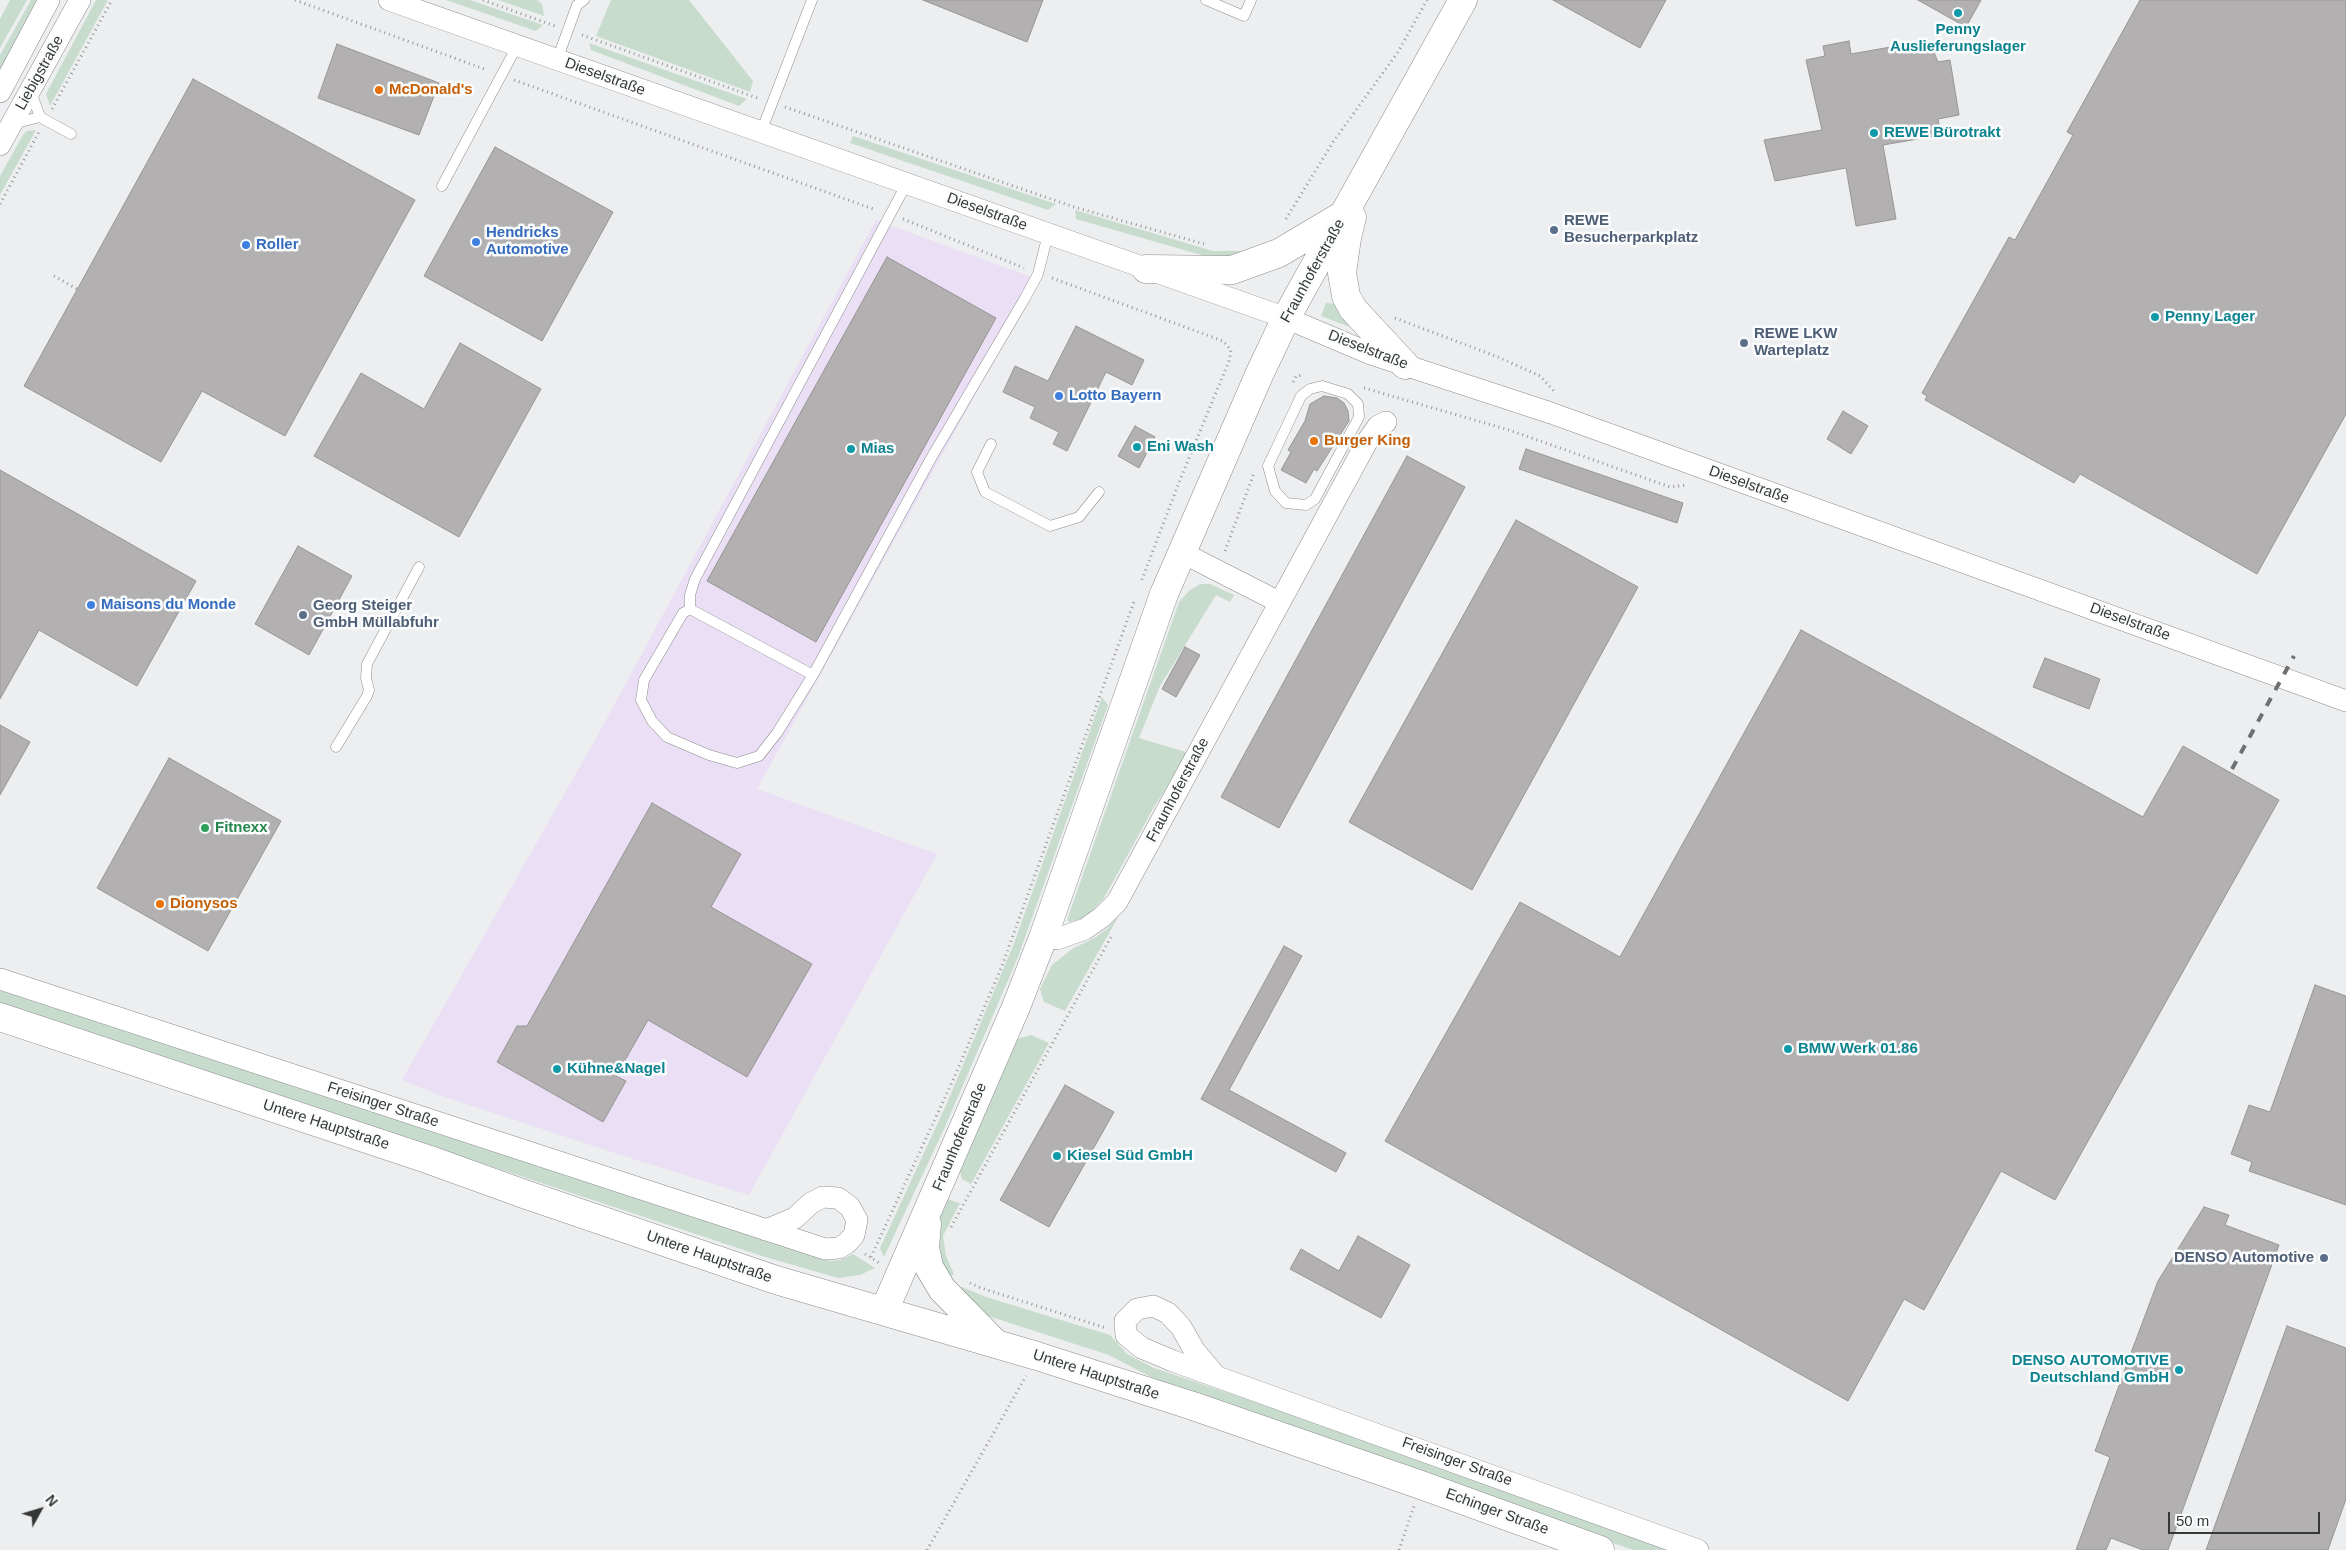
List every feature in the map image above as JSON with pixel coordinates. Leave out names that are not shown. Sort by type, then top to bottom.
[{"type":"main road","name":"Fraunhoferstraße","points":[[884,1311],[928,1212],[1044,935],[1158,611],[1181,552],[1259,375],[1286,318],[1463,0]]},
{"type":"main road","points":[[1361,183],[1346,238],[1342,273],[1346,296],[1353,309],[1405,365]]},
{"type":"main road","points":[[1146,269],[1232,270],[1279,253],[1343,215]]},
{"type":"main road","name":"Untere Hauptstraße","points":[[0,1017],[430,1160],[776,1280],[1037,1356],[1193,1406],[1422,1485]]},
{"type":"main road","points":[[928,1212],[925,1247],[929,1267],[942,1289],[996,1344]]},
{"type":"main road","name":"Echinger Straße","points":[[1422,1485],[1600,1550]]},
{"type":"street","name":"Liebigstraße","points":[[0,92],[49,0]]},
{"type":"street","name":"Liebigstraße","points":[[0,145],[80,0]]},
{"type":"street","name":"Dieselstraße","points":[[389,0],[1286,318],[1372,354],[1551,412],[2346,701]]},
{"type":"street","name":"Fraunhoferstraße","points":[[1044,935],[1057,939],[1085,929],[1102,917],[1117,902],[1368,440],[1378,426],[1386,422]]},
{"type":"street","points":[[1181,552],[1279,602]]},
{"type":"street","name":"Freisinger Straße","points":[[0,980],[766,1230]]},
{"type":"street","name":"Freisinger Straße","points":[[1216,1376],[1698,1550]]},
{"type":"lane","points":[[761,132],[812,0]]},
{"type":"lane","points":[[1206,0],[1244,16],[1251,0]]},
{"type":"lane","points":[[557,60],[579,2]]},
{"type":"lane","points":[[442,186],[517,46]]},
{"type":"lane","points":[[31,90],[43,119]]},
{"type":"lane","points":[[12,124],[43,119],[71,134]]},
{"type":"lane","points":[[690,609],[690,595],[695,579],[907,183]]},
{"type":"lane","points":[[690,609],[683,613],[644,680],[641,700],[652,721],[667,737],[709,755],[737,763],[760,756],[813,676],[930,460],[1038,274],[1048,234]]},
{"type":"lane","points":[[1322,386],[1348,394],[1358,404],[1359,417],[1315,499],[1306,505],[1286,503],[1275,491],[1268,466],[1301,396],[1310,389],[1322,386]]},
{"type":"lane","points":[[991,444],[977,472],[985,492],[1050,526],[1079,517],[1099,492]]},
{"type":"lane","points":[[336,747],[367,696],[367,664],[419,567]]},
{"type":"lane","points":[[690,609],[813,676]]},
{"type":"path","points":[[0,204],[43,119],[112,0]]},
{"type":"path","points":[[296,0],[890,214],[1038,274],[1069,283],[1223,341],[1231,350],[1229,361],[1140,584]]},
{"type":"path","points":[[483,0],[772,103],[1074,206],[1210,246]]},
{"type":"path","points":[[1284,221],[1332,142],[1398,52],[1427,0]]},
{"type":"path","points":[[54,276],[77,289]]},
{"type":"path","points":[[1386,315],[1498,357],[1540,376],[1559,396]]},
{"type":"path","points":[[1296,376],[1310,373]]},
{"type":"path","points":[[1363,388],[1509,430],[1670,487],[1690,484],[1699,466]]},
{"type":"path","points":[[871,1257],[954,1078],[1002,966],[1137,593]]},
{"type":"path","points":[[948,1234],[1114,930]]},
{"type":"path","points":[[927,1550],[1037,1356]]},
{"type":"path","points":[[1399,1550],[1422,1485]]},
{"type":"shaded area","points":[[876,220],[1039,280],[757,789],[937,854],[749,1195],[442,1096],[402,1080],[599,733]]},
{"type":"green space","points":[[10,0],[27,0],[0,48],[0,19]]},
{"type":"green space","points":[[31,0],[40,0],[0,71],[0,55]]},
{"type":"green space","points":[[96,0],[108,0],[50,106],[46,94]]},
{"type":"green space","points":[[446,0],[470,0],[543,25],[536,31]]},
{"type":"green space","points":[[498,0],[537,0],[542,4],[544,16]]},
{"type":"green space","points":[[611,0],[689,0],[753,81],[750,92],[596,36]]},
{"type":"green space","points":[[589,43],[747,99],[739,106],[591,50]]},
{"type":"green space","points":[[36,130],[0,195],[0,176],[23,135],[27,131]]},
{"type":"green space","points":[[853,136],[1056,204],[1048,210],[850,143]]},
{"type":"green space","points":[[1075,210],[1213,251],[1246,251],[1248,256],[1212,258],[1076,219]]},
{"type":"green space","points":[[1326,303],[1339,304],[1358,330],[1321,316]]},
{"type":"green space","points":[[1200,584],[1210,584],[1234,595],[1230,602],[1216,595],[1160,686],[1139,738],[1189,753],[1154,807],[1104,898],[1089,914],[1079,920],[1069,922],[1067,920],[1179,602],[1189,591]]},
{"type":"green space","points":[[1102,697],[1108,705],[1018,957],[945,1127],[884,1257],[880,1248],[947,1103],[1013,946]]},
{"type":"green space","points":[[1121,912],[1065,1011],[1044,1002],[1040,989],[1052,965],[1072,949],[1096,937],[1108,928]]},
{"type":"green space","points":[[0,990],[754,1237],[830,1261],[841,1260],[853,1254],[875,1268],[860,1275],[838,1278],[762,1256],[0,1004]]},
{"type":"green space","points":[[1031,1035],[1049,1043],[971,1184],[962,1179],[960,1172],[1017,1039]]},
{"type":"green space","points":[[947,1199],[960,1203],[943,1236],[946,1256],[954,1274],[944,1280],[934,1232]]},
{"type":"green space","points":[[962,1287],[986,1297],[1110,1335],[1127,1354],[1154,1368],[1397,1450],[1669,1550],[1633,1550],[1187,1396],[1109,1355],[988,1316],[952,1293]]},
{"type":"building","points":[[923,0],[1043,0],[1027,42]]},
{"type":"building","points":[[1553,0],[1666,0],[1640,48]]},
{"type":"building","name":"Penny Auslieferungslager","points":[[1918,0],[1981,0],[1966,27]]},
{"type":"building","name":"Penny Lager","points":[[2140,0],[2346,0],[2346,414],[2257,574],[2080,474],[2074,483],[1925,400],[1927,396],[1922,393],[2009,237],[2015,240],[2073,135],[2067,132]]},
{"type":"building","name":"REWE Bürotrakt","points":[[1849,41],[1851,54],[1919,42],[1931,45],[1938,62],[1950,60],[1959,115],[1938,119],[1941,135],[1883,145],[1896,219],[1856,226],[1846,168],[1775,181],[1764,140],[1822,130],[1806,60],[1825,56],[1823,46]]},
{"type":"building","name":"McDonald's","points":[[337,44],[439,83],[419,135],[318,98]]},
{"type":"building","name":"Roller","points":[[193,79],[415,200],[285,436],[202,391],[161,462],[24,386]]},
{"type":"building","points":[[495,147],[613,212],[542,341],[424,276]]},
{"type":"building","name":"Mias","points":[[887,257],[996,318],[816,642],[707,581]]},
{"type":"building","points":[[1076,326],[1144,360],[1132,385],[1106,372],[1067,451],[1053,444],[1059,432],[1030,418],[1035,407],[1003,392],[1015,366],[1048,381]]},
{"type":"building","points":[[460,343],[541,389],[459,537],[314,456],[361,373],[424,409]]},
{"type":"building","name":"Burger King","points":[[1324,396],[1337,398],[1344,403],[1348,411],[1349,421],[1317,471],[1314,469],[1306,483],[1281,470],[1291,452],[1288,450],[1305,421],[1310,404]]},
{"type":"building","points":[[1843,411],[1868,426],[1851,454],[1827,439]]},
{"type":"building","name":"Eni Wash","points":[[1135,426],[1155,437],[1139,468],[1118,456]]},
{"type":"building","points":[[1526,449],[1683,503],[1677,523],[1519,469]]},
{"type":"building","points":[[1407,456],[1465,487],[1279,828],[1221,797]]},
{"type":"building","name":"Maisons du Monde","points":[[0,470],[196,581],[137,686],[39,630],[0,699]]},
{"type":"building","points":[[1516,520],[1638,587],[1472,890],[1349,822]]},
{"type":"building","points":[[298,546],[352,576],[309,655],[255,624]]},
{"type":"building","name":"BMW Werk 01.86","points":[[1801,630],[2143,817],[2183,746],[2279,800],[2055,1200],[2001,1171],[1924,1310],[1904,1299],[1848,1401],[1385,1141],[1520,902],[1620,957]]},
{"type":"building","points":[[1185,647],[1200,655],[1176,697],[1162,689]]},
{"type":"building","points":[[2045,658],[2100,679],[2089,709],[2033,687]]},
{"type":"building","points":[[0,725],[30,742],[0,795]]},
{"type":"building","points":[[169,758],[281,821],[208,951],[97,888]]},
{"type":"building","points":[[652,803],[741,854],[711,907],[812,964],[747,1077],[648,1020],[616,1076],[626,1081],[603,1122],[497,1062],[517,1026],[527,1026]]},
{"type":"building","points":[[1284,946],[1302,956],[1229,1090],[1346,1153],[1336,1172],[1201,1099]]},
{"type":"building","points":[[2315,985],[2346,996],[2346,1205],[2249,1171],[2252,1162],[2231,1154],[2249,1105],[2270,1112]]},
{"type":"building","name":"Kiesel Süd GmbH","points":[[1065,1085],[1114,1112],[1049,1227],[1000,1200]]},
{"type":"building","name":"DENSO AUTOMOTIVE Deutschland GmbH","points":[[2204,1207],[2229,1215],[2225,1225],[2279,1245],[2168,1550],[2143,1550],[2111,1538],[2106,1550],[2076,1550],[2110,1457],[2095,1451],[2131,1353],[2158,1281]]},
{"type":"building","points":[[1358,1236],[1410,1265],[1381,1318],[1290,1269],[1301,1249],[1339,1271]]},
{"type":"building","points":[[2287,1326],[2346,1348],[2346,1499],[2328,1550],[2206,1550]]},
{"type":"railway","points":[[2232,769],[2294,656]]},
{"type":"place","name":"Penny Auslieferungslager","points":[[1958,13]]},
{"type":"place","name":"McDonald's","points":[[379,90]]},
{"type":"place","name":"REWE Bürotrakt","points":[[1874,133]]},
{"type":"place","name":"REWE Besucherparkplatz","points":[[1554,230]]},
{"type":"place","name":"Hendricks Automotive","points":[[476,242]]},
{"type":"place","name":"Roller","points":[[246,245]]},
{"type":"place","name":"Penny Lager","points":[[2155,317]]},
{"type":"place","name":"REWE LKW Warteplatz","points":[[1744,343]]},
{"type":"place","name":"Lotto Bayern","points":[[1059,396]]},
{"type":"place","name":"Burger King","points":[[1314,441]]},
{"type":"place","name":"Eni Wash","points":[[1137,447]]},
{"type":"place","name":"Mias","points":[[851,449]]},
{"type":"place","name":"Maisons du Monde","points":[[91,605]]},
{"type":"place","name":"Georg Steiger GmbH Müllabfuhr","points":[[303,615]]},
{"type":"place","name":"Fitnexx","points":[[205,828]]},
{"type":"place","name":"Dionysos","points":[[160,904]]},
{"type":"place","name":"BMW Werk 01.86","points":[[1788,1049]]},
{"type":"place","name":"Kühne&Nagel","points":[[557,1069]]},
{"type":"place","name":"Kiesel Süd GmbH","points":[[1057,1156]]},
{"type":"place","name":"DENSO Automotive","points":[[2324,1258]]},
{"type":"place","name":"DENSO AUTOMOTIVE Deutschland GmbH","points":[[2179,1370]]}]
